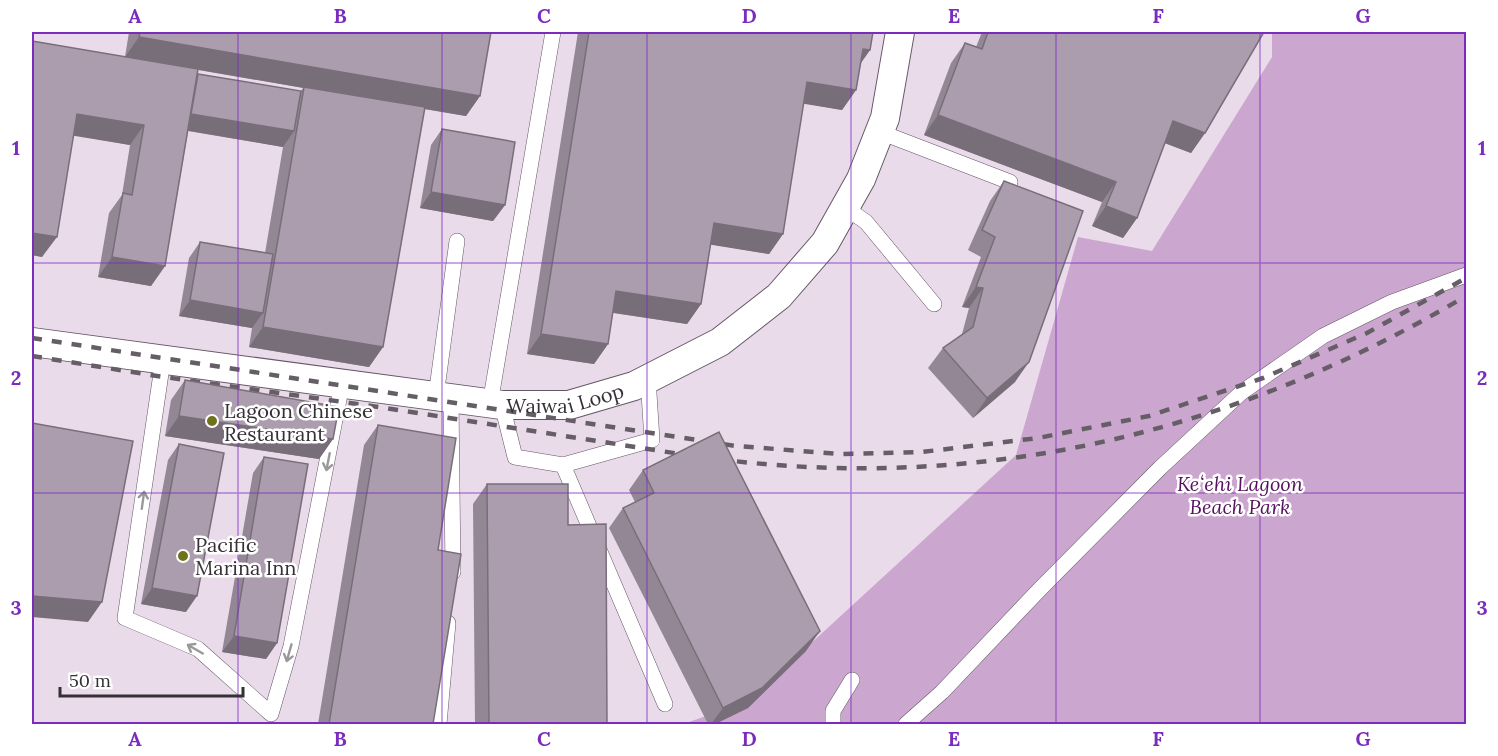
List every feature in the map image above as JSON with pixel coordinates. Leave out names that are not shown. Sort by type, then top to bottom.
[{"type":"street","name":"Waiwai Loop","points":[[32,342],[496,404],[569,405],[634,386],[720,342],[778,296],[825,243],[861,179],[885,118],[900,32]]},
{"type":"lane","points":[[553,32],[496,404],[515,458],[563,465],[652,440],[648,378]]},
{"type":"lane","points":[[880,132],[1010,182]]},
{"type":"lane","points":[[846,208],[866,222],[934,303]]},
{"type":"lane","points":[[452,582],[443,397],[457,241]]},
{"type":"lane","points":[[906,724],[942,692],[1152,476],[1242,393],[1323,336],[1392,302],[1467,275]]},
{"type":"lane","points":[[163,360],[125,618],[198,649],[271,714],[291,646],[342,384]]},
{"type":"lane","points":[[563,465],[665,704]]},
{"type":"lane","points":[[439,724],[450,606]]},
{"type":"lane","points":[[833,724],[833,711],[852,681]]},
{"type":"green space","name":"Keʻehi Lagoon Beach Park","points":[[1272,32],[1466,32],[1466,724],[683,724],[747,702],[1016,455],[1078,237],[1152,251],[1272,57]]},
{"type":"building","points":[[140,32],[491,32],[480,96],[139,37]]},
{"type":"building","points":[[589,32],[873,32],[870,50],[863,49],[856,90],[807,82],[783,234],[714,223],[701,304],[616,291],[608,344],[541,334]]},
{"type":"building","points":[[988,32],[1264,32],[1205,133],[1173,121],[1137,218],[1106,206],[1116,182],[938,115],[965,43],[982,49]]},
{"type":"building","points":[[32,41],[198,69],[165,266],[112,257],[123,193],[132,195],[144,125],[77,114],[57,237],[32,233]]},
{"type":"building","points":[[198,74],[301,91],[294,131],[191,114]]},
{"type":"building","points":[[304,87],[425,107],[383,347],[263,327]]},
{"type":"building","points":[[442,129],[515,142],[505,205],[431,192]]},
{"type":"building","points":[[1004,181],[1083,211],[1029,362],[987,398],[943,348],[973,327],[983,288],[976,287],[995,237],[982,230]]},
{"type":"building","points":[[200,242],[273,254],[263,313],[190,300]]},
{"type":"building","points":[[185,380],[339,407],[333,439],[179,416]]},
{"type":"building","points":[[32,423],[133,441],[102,602],[32,596]]},
{"type":"building","points":[[378,425],[456,438],[438,550],[461,554],[433,724],[329,724]]},
{"type":"building","points":[[719,432],[820,631],[762,688],[723,708],[623,508],[654,493],[643,470]]},
{"type":"building","points":[[179,444],[224,453],[197,596],[152,588]]},
{"type":"building","points":[[264,457],[308,464],[277,643],[234,636]]},
{"type":"building","points":[[487,484],[568,484],[568,525],[606,524],[607,724],[489,724]]},
{"type":"railway","points":[[32,338],[736,446],[841,454],[922,452],[1038,438],[1149,416],[1263,378],[1367,333],[1466,278]]},
{"type":"railway","points":[[717,459],[816,467],[914,467],[1011,458],[1105,441],[1198,416],[1289,384],[1379,343],[1466,296]]},
{"type":"railway","points":[[32,356],[693,456]]},
{"type":"place","name":"Lagoon Chinese Restaurant","points":[[212,421]]},
{"type":"place","name":"Pacific Marina Inn","points":[[183,556]]}]
